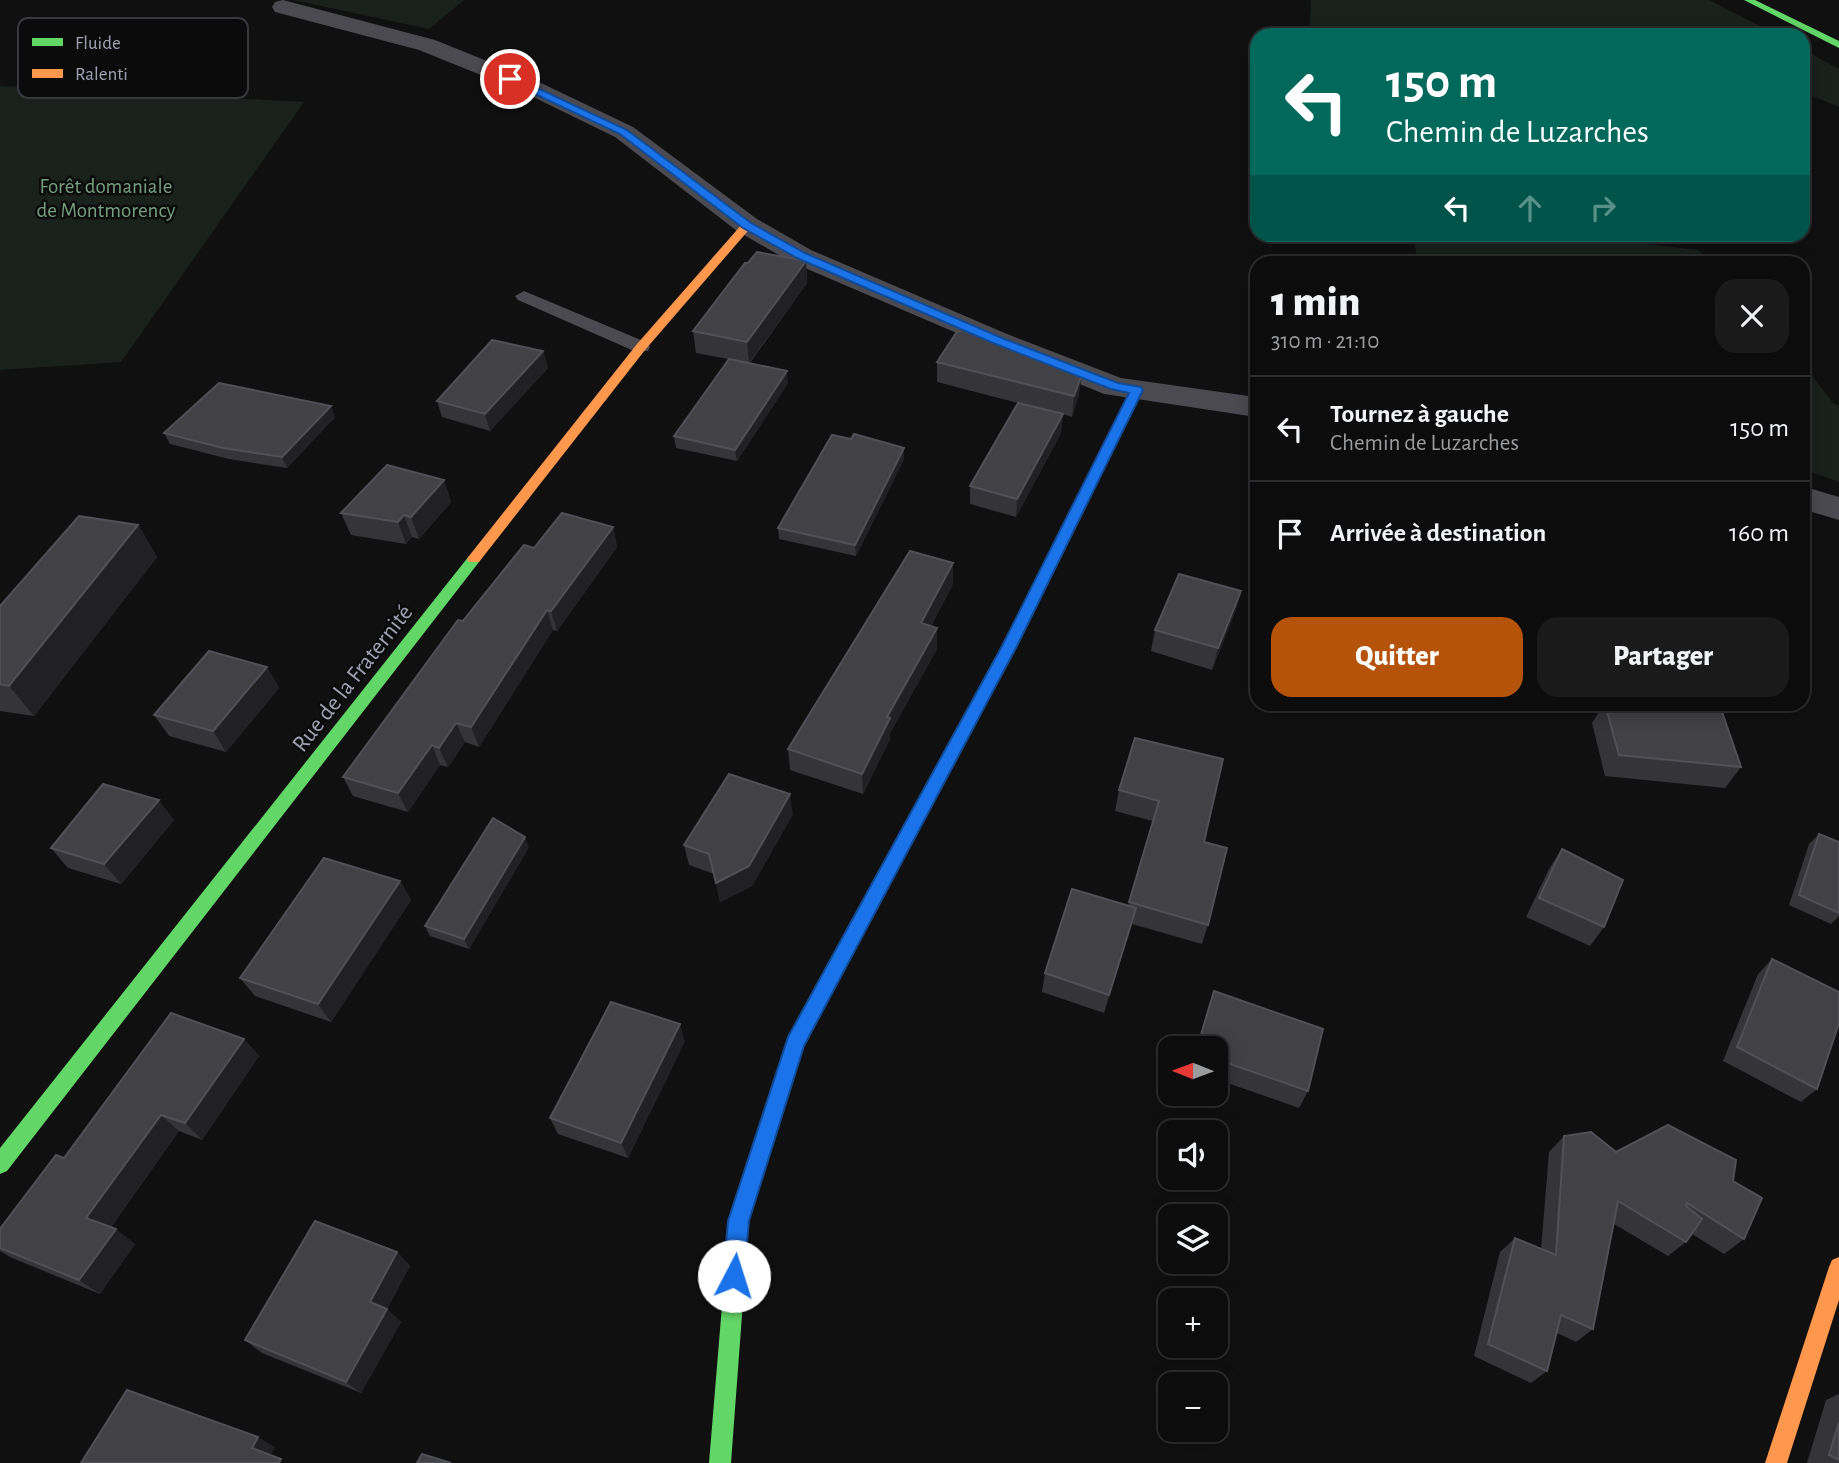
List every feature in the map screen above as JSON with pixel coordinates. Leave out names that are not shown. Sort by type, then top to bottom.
[{"type":"street","points":[[1748,0],[1805,28]]},
{"type":"street","points":[[283,7],[427,45],[531,88],[624,132],[747,225],[801,256],[997,341],[1115,387],[1250,406]]},
{"type":"street","points":[[1810,31],[1839,45]]},
{"type":"street","name":"Rue de la Fraternité","points":[[0,1164],[641,347],[747,225]]},
{"type":"street","points":[[720,1463],[739,1221],[795,1043],[1009,646],[1137,390]]},
{"type":"street","points":[[1810,500],[1839,509]]},
{"type":"street","points":[[1776,1463],[1839,1267]]},
{"type":"lane","points":[[524,296],[641,347]]},
{"type":"green space","points":[[293,0],[464,0],[429,29]]},
{"type":"green space","points":[[1311,0],[1709,0],[1763,28],[1309,28]]},
{"type":"green space","points":[[1810,53],[1839,69],[1839,107],[1810,95]]},
{"type":"green space","name":"Forêt domaniale de Montmorency","points":[[0,86],[18,87],[18,98],[228,98],[304,102],[121,362],[0,370]]},
{"type":"green space","points":[[1415,242],[1630,242],[1698,250],[1705,256],[1416,256]]},
{"type":"green space","points":[[1810,373],[1833,403],[1839,406],[1839,482],[1810,472]]},
{"type":"building","points":[[757,252],[806,261],[747,342],[693,331],[745,263]]},
{"type":"building","points":[[968,326],[1082,374],[1074,396],[937,362],[956,333]]},
{"type":"building","points":[[492,340],[543,351],[485,414],[437,401]]},
{"type":"building","points":[[729,359],[787,371],[735,450],[674,436]]},
{"type":"building","points":[[219,383],[331,406],[282,457],[223,448],[164,433]]},
{"type":"building","points":[[1018,403],[1063,414],[1017,499],[970,486]]},
{"type":"building","points":[[854,434],[904,448],[855,545],[778,528],[832,435],[851,439]]},
{"type":"building","points":[[387,465],[444,480],[411,517],[404,515],[398,522],[341,513]]},
{"type":"building","points":[[562,513],[613,527],[551,611],[547,610],[471,727],[456,723],[439,748],[432,745],[398,793],[343,777],[458,620],[463,621],[524,545],[534,548]]},
{"type":"building","points":[[79,516],[138,525],[9,686],[0,684],[0,606]]},
{"type":"building","points":[[910,551],[953,563],[921,623],[937,628],[887,717],[890,718],[862,774],[788,749]]},
{"type":"building","points":[[1179,574],[1241,591],[1218,648],[1155,630]]},
{"type":"building","points":[[209,651],[267,667],[213,731],[154,715]]},
{"type":"building","points":[[1607,711],[1722,712],[1741,767],[1619,755]]},
{"type":"building","points":[[1135,738],[1223,759],[1204,842],[1227,848],[1208,925],[1129,902],[1159,801],[1119,790]]},
{"type":"building","points":[[729,774],[790,794],[749,866],[716,883],[709,854],[684,845]]},
{"type":"building","points":[[103,784],[159,800],[104,864],[51,848]]},
{"type":"building","points":[[493,818],[525,837],[464,939],[425,926]]},
{"type":"building","points":[[1819,834],[1839,842],[1839,913],[1799,895]]},
{"type":"building","points":[[1562,849],[1623,880],[1604,927],[1539,898]]},
{"type":"building","points":[[324,858],[400,881],[318,1004],[240,978]]},
{"type":"building","points":[[1072,889],[1136,908],[1109,995],[1045,973]]},
{"type":"building","points":[[1772,959],[1839,992],[1839,1023],[1817,1089],[1737,1047]]},
{"type":"building","points":[[1214,991],[1323,1029],[1308,1091],[1228,1063],[1228,1036],[1201,1036]]},
{"type":"building","points":[[611,1002],[680,1024],[621,1143],[550,1118]]},
{"type":"building","points":[[171,1013],[244,1039],[185,1123],[161,1115],[86,1218],[116,1229],[79,1280],[0,1248],[0,1229],[56,1155],[64,1158]]},
{"type":"building","points":[[1668,1125],[1736,1160],[1733,1181],[1762,1198],[1744,1239],[1687,1203],[1686,1206],[1702,1219],[1686,1242],[1618,1201],[1593,1329],[1561,1315],[1547,1371],[1488,1344],[1515,1238],[1556,1255],[1564,1136],[1591,1132],[1616,1152]]},
{"type":"building","points":[[315,1221],[397,1252],[370,1302],[387,1309],[346,1382],[245,1340]]},
{"type":"building","points":[[127,1390],[258,1437],[252,1448],[281,1459],[279,1463],[81,1463]]},
{"type":"building","points":[[1839,1422],[1839,1460],[1829,1455]]},
{"type":"building","points":[[422,1454],[451,1463],[417,1463]]},
{"type":"traffic: fast","points":[[1748,0],[1805,28]]},
{"type":"traffic: fast","points":[[1810,31],[1839,45]]},
{"type":"traffic: fast","points":[[1072,521],[1137,390]]},
{"type":"traffic: fast","points":[[0,1164],[474,559]]},
{"type":"traffic: fast","points":[[720,1463],[739,1221],[795,1043],[880,885]]},
{"type":"traffic: slow","points":[[474,559],[641,347],[747,225]]},
{"type":"traffic: slow","points":[[880,885],[1009,646],[1072,521]]},
{"type":"traffic: slow","points":[[1776,1463],[1839,1267]]},
{"type":"route","points":[[510,79],[624,132],[747,225],[801,256],[997,341],[1115,387],[1137,390],[1009,646],[795,1043],[739,1221],[734,1276]]}]
